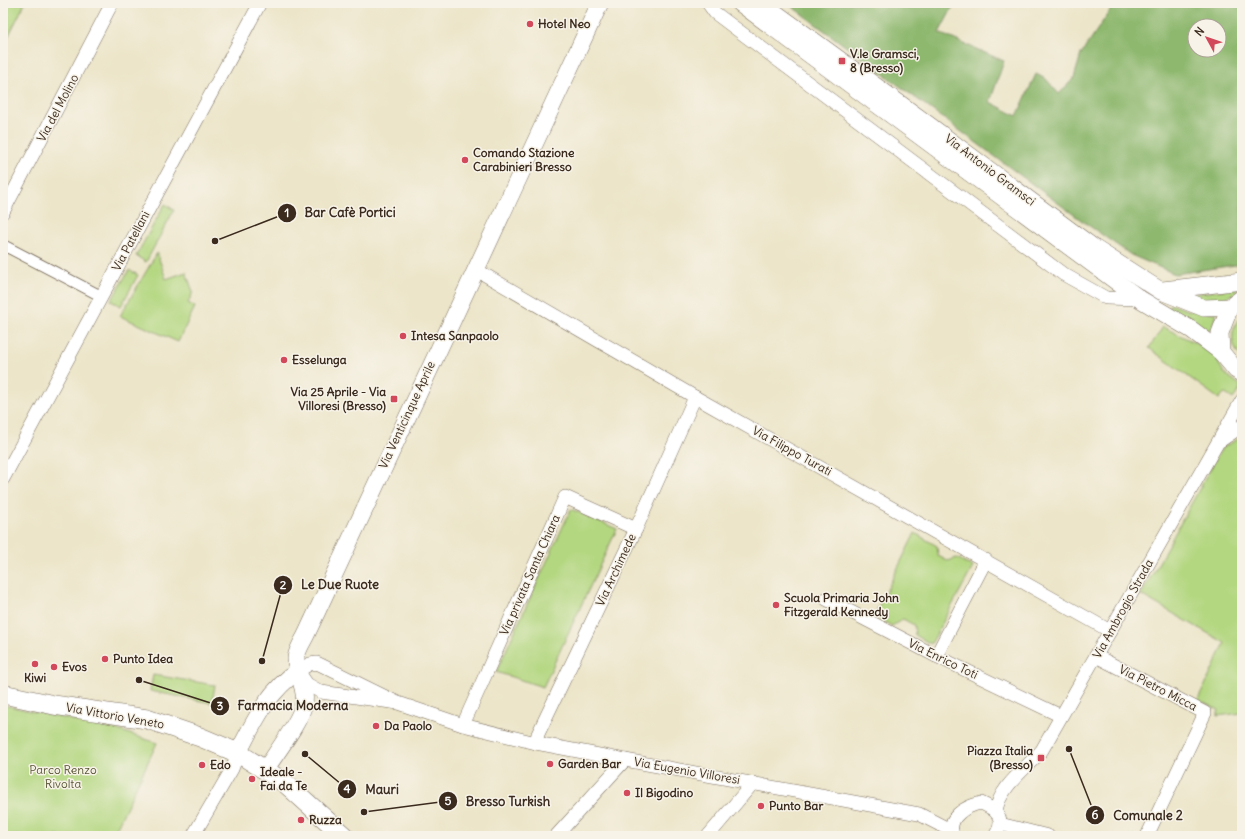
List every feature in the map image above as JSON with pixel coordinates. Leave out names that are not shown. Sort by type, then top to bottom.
[{"type":"main road","name":"Via Vittorio Veneto","points":[[3,694],[54,705],[148,720],[181,729],[238,753],[266,770],[285,783],[344,836]]},
{"type":"street","name":"Via del Molino","points":[[3,212],[112,3]]},
{"type":"street","name":"Via Patellani","points":[[3,479],[260,3]]},
{"type":"street","name":"Via Venticinque Aprile","points":[[298,671],[296,656],[600,3]]},
{"type":"street","name":"Via Antonio Gramsci","points":[[708,3],[715,13],[1063,274],[1106,298],[1140,299]]},
{"type":"street","name":"Via Antonio Gramsci","points":[[740,3],[1140,299],[1198,334],[1221,352],[1236,370],[1242,374]]},
{"type":"street","name":"Via Antonio Gramsci","points":[[762,3],[918,116],[1094,248],[1161,291],[1204,308],[1236,303]]},
{"type":"street","points":[[3,245],[101,296]]},
{"type":"street","name":"Via Filippo Turati","points":[[475,269],[695,397],[1110,631]]},
{"type":"street","points":[[1161,291],[1242,281]]},
{"type":"street","points":[[1221,352],[1220,333],[1236,303]]},
{"type":"street","name":"Via Archimede","points":[[536,743],[538,734],[636,529],[695,397]]},
{"type":"street","name":"Via Ambrogio Strada","points":[[996,811],[998,800],[1006,787],[1042,750],[1242,400]]},
{"type":"street","points":[[1219,442],[1242,426]]},
{"type":"street","name":"Via privata Santa Chiara","points":[[463,725],[565,497],[636,529]]},
{"type":"street","points":[[936,656],[986,560]]},
{"type":"street","name":"Via Enrico Toti","points":[[826,599],[936,656],[1061,716]]},
{"type":"street","name":"Via Pietro Micca","points":[[1096,656],[1205,713],[1147,836]]},
{"type":"street","name":"Via Eugenio Villoresi","points":[[398,703],[321,692],[307,684],[298,671],[310,664],[317,663],[398,703],[463,725],[536,743],[919,814],[953,835]]},
{"type":"street","points":[[193,836],[232,769],[238,753],[258,714],[273,692],[285,679],[298,671],[304,693],[304,704],[299,716],[266,770]]},
{"type":"street","points":[[556,836],[625,760]]},
{"type":"street","points":[[708,836],[753,783]]},
{"type":"street","points":[[953,835],[955,818],[965,808],[981,803],[996,811],[998,830],[1048,836]]},
{"type":"street","points":[[1014,836],[1035,834]]},
{"type":"green space","points":[[3,3],[25,3],[3,47]]},
{"type":"green space","points":[[787,3],[955,3],[939,33],[1004,61],[990,102],[1017,116],[1036,74],[1046,79],[1059,94],[1074,78],[1081,54],[1115,3],[1242,3],[1242,264],[1175,274],[1131,255],[1081,220]]},
{"type":"green space","points":[[165,204],[174,210],[146,262],[136,256]]},
{"type":"green space","points":[[157,253],[166,279],[186,272],[193,292],[188,303],[195,307],[178,342],[120,316]]},
{"type":"green space","points":[[129,270],[138,275],[121,306],[111,301]]},
{"type":"green space","points":[[1236,288],[1237,291],[1229,296],[1210,302],[1181,296]]},
{"type":"green space","points":[[1171,304],[1187,310],[1217,313],[1210,331],[1168,310]]},
{"type":"green space","points":[[1242,316],[1242,358],[1233,343],[1233,331]]},
{"type":"green space","points":[[1163,327],[1206,348],[1213,353],[1224,373],[1240,385],[1239,391],[1233,399],[1224,393],[1219,399],[1149,348]]},
{"type":"green space","points":[[1242,437],[1242,713],[1217,716],[1219,710],[1198,700],[1225,643],[1141,595],[1222,448]]},
{"type":"green space","points":[[571,509],[617,529],[543,687],[496,672]]},
{"type":"green space","points":[[915,533],[937,546],[938,556],[948,561],[957,558],[973,567],[931,644],[915,635],[914,625],[903,619],[892,626],[874,616]]},
{"type":"green space","points":[[153,675],[215,685],[212,703],[150,691]]},
{"type":"green space","name":"Parco Renzo Rivolta","points":[[3,705],[115,729],[157,743],[116,829],[130,836],[95,836],[90,834],[89,836],[3,836]]},
{"type":"place","name":"Hotel Neo","points":[[530,24]]},
{"type":"place","name":"V.le Gramsci, 8 (Bresso)","points":[[842,61]]},
{"type":"place","name":"Comando Stazione Carabinieri Bresso","points":[[465,160]]},
{"type":"place","name":"Bar Cafè Portici","points":[[215,241]]},
{"type":"place","name":"Intesa Sanpaolo","points":[[403,336]]},
{"type":"place","name":"Esselunga","points":[[284,360]]},
{"type":"place","name":"Via 25 Aprile - Via Villoresi (Bresso)","points":[[394,399]]},
{"type":"place","name":"Scuola Primaria John Fitzgerald Kennedy","points":[[776,605]]},
{"type":"place","name":"Punto Idea","points":[[105,659]]},
{"type":"place","name":"Le Due Ruote","points":[[262,661]]},
{"type":"place","name":"Kiwi","points":[[35,664]]},
{"type":"place","name":"Evos","points":[[54,667]]},
{"type":"place","name":"Farmacia Moderna","points":[[139,680]]},
{"type":"place","name":"Da Paolo","points":[[376,726]]},
{"type":"place","name":"Comunale 2","points":[[1069,749]]},
{"type":"place","name":"Mauri","points":[[305,754]]},
{"type":"place","name":"Piazza Italia (Bresso)","points":[[1041,758]]},
{"type":"place","name":"Garden Bar","points":[[550,764]]},
{"type":"place","name":"Edo","points":[[202,765]]},
{"type":"place","name":"Ideale - Fai da Te","points":[[252,779]]},
{"type":"place","name":"Il Bigodino","points":[[627,793]]},
{"type":"place","name":"Punto Bar","points":[[761,806]]},
{"type":"place","name":"Bresso Turkish","points":[[364,812]]},
{"type":"place","name":"Ruzza","points":[[301,820]]}]
